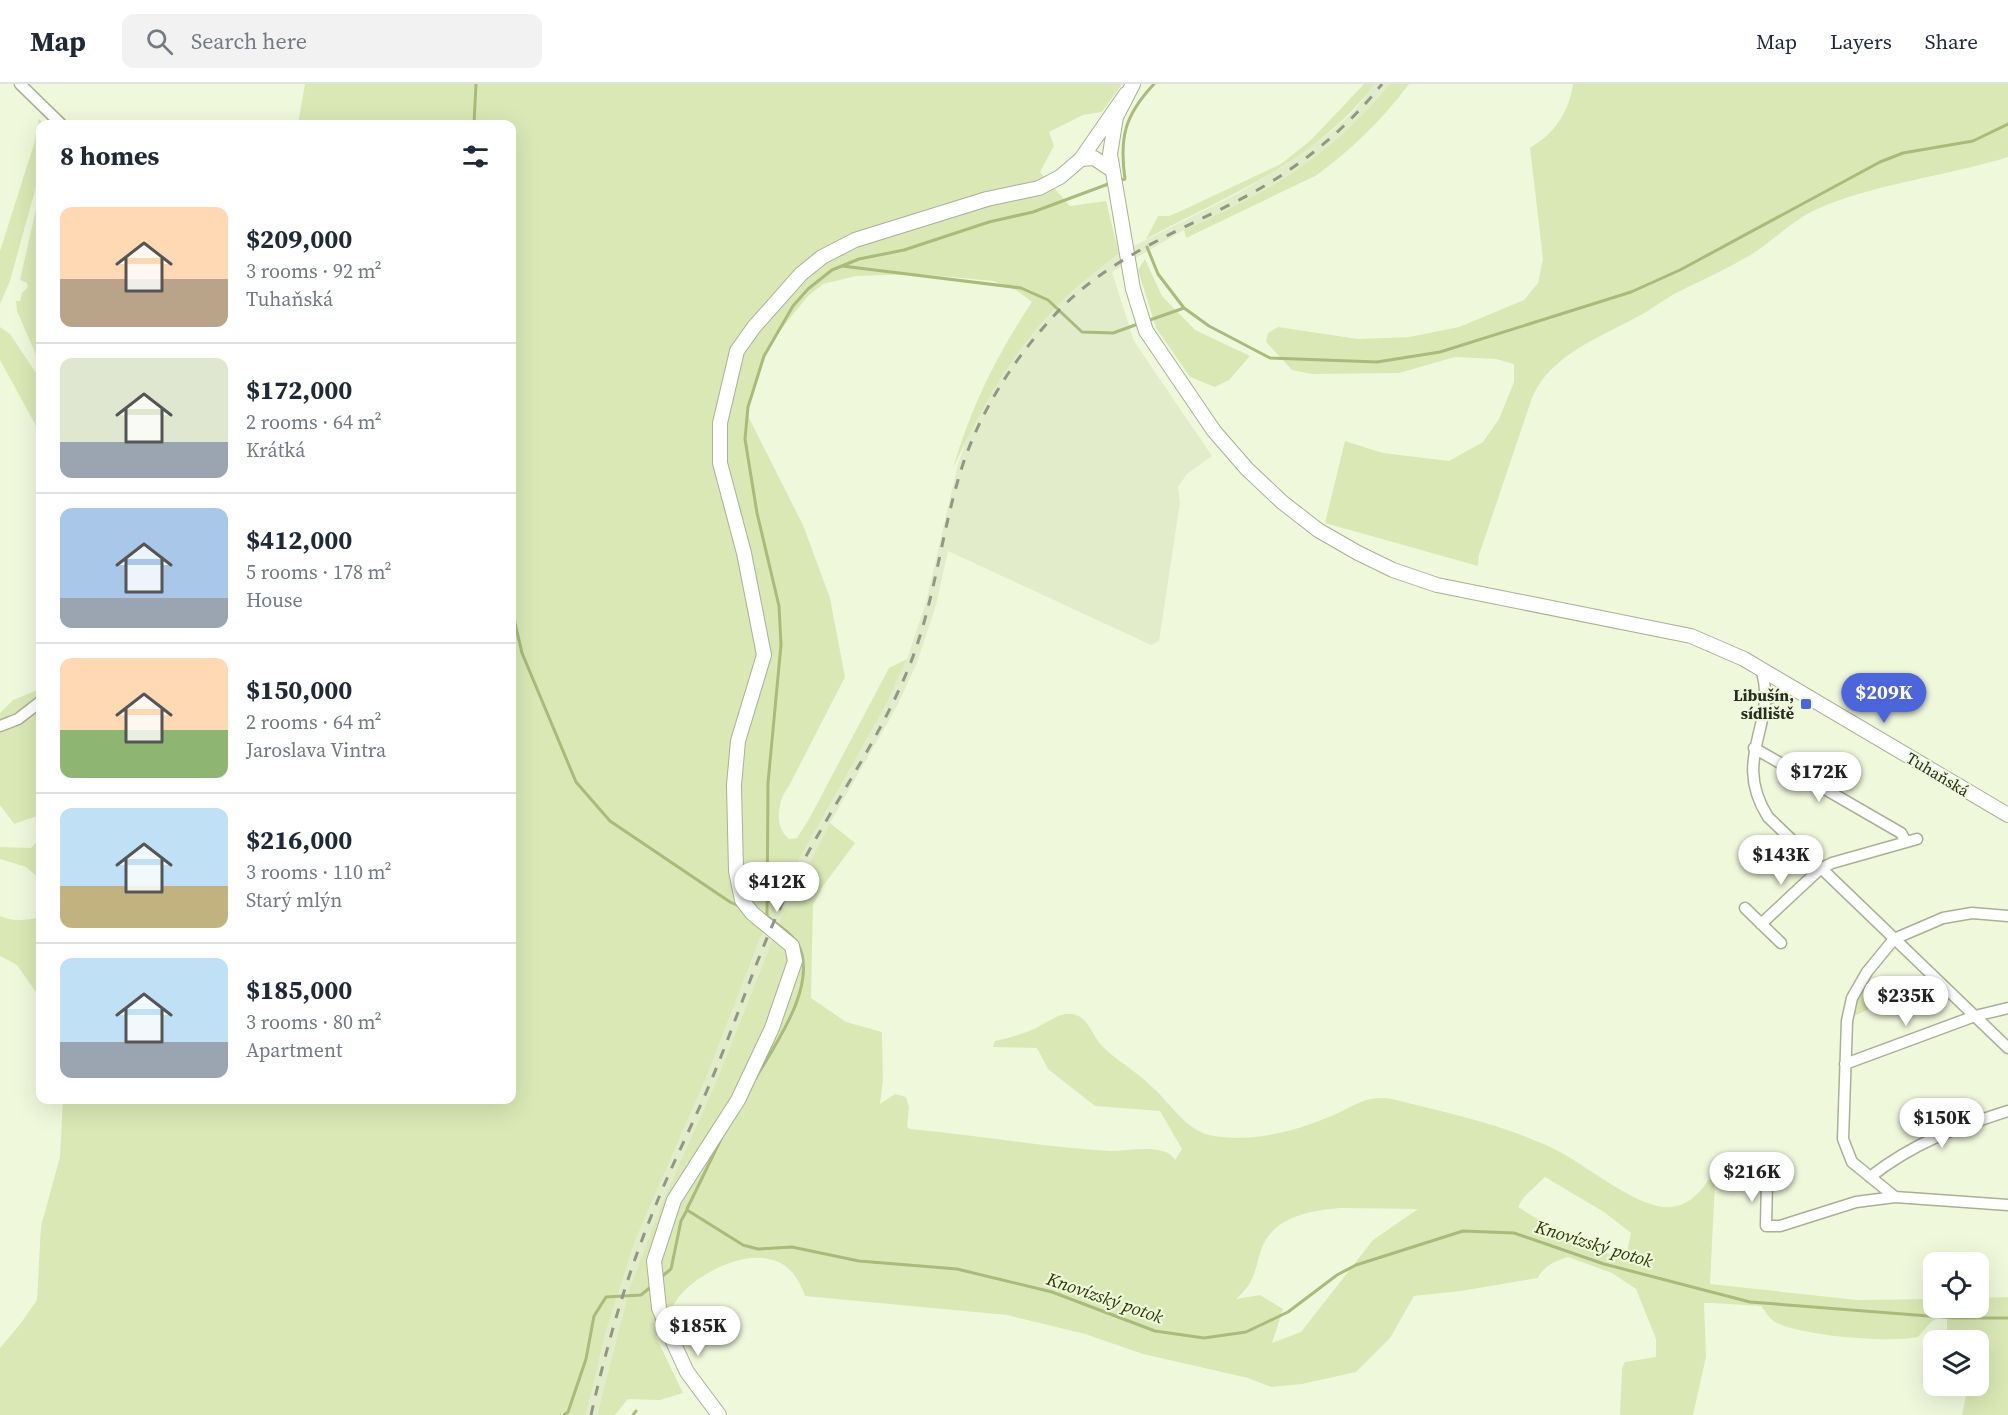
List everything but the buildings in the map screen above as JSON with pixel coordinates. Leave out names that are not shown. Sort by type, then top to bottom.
[{"type":"street","points":[[20,84],[57,120]]},
{"type":"street","points":[[719,1415],[687,1372],[674,1344],[659,1308],[654,1261],[674,1200],[738,1100],[772,1028],[795,961],[792,946],[752,913],[742,900],[736,871],[734,785],[738,741],[764,655],[744,553],[720,463],[720,423],[737,351],[754,327],[801,274],[822,256],[855,240],[987,199],[1039,188],[1060,177],[1081,159],[1129,89]]},
{"type":"street","name":"Tuhaňská","points":[[1129,89],[1111,135],[1112,173],[1133,289],[1146,331],[1214,431],[1233,454],[1282,502],[1318,530],[1393,570],[1437,585],[1690,636],[1744,659],[2006,810]]},
{"type":"street","points":[[1081,159],[1094,158],[1112,173]]},
{"type":"street","points":[[1761,669],[1766,685],[1766,700],[1754,748],[1752,781],[1760,806],[1820,869],[2008,1048]]},
{"type":"street","points":[[1766,700],[1791,687]]},
{"type":"street","points":[[0,726],[18,719],[36,705]]},
{"type":"street","points":[[1754,748],[1911,840],[1832,862],[1820,869],[1761,924]]},
{"type":"street","points":[[1745,908],[1781,943]]},
{"type":"street","points":[[1895,1197],[1852,1162],[1843,1139],[1847,1021],[1852,998],[1867,972],[1894,939],[1943,918],[1972,913],[2008,916]]},
{"type":"street","points":[[1845,1064],[1975,1016],[2008,1008]]},
{"type":"street","points":[[1870,1177],[1887,1164],[1945,1131],[2008,1111]]},
{"type":"street","points":[[1767,1181],[1766,1226],[1780,1226],[1856,1202],[1895,1197],[2008,1205]]},
{"type":"shaded area","points":[[305,84],[1122,84],[1102,112],[1083,115],[1049,132],[1054,146],[1040,172],[1070,206],[1106,201],[1119,254],[1063,300],[1021,349],[986,404],[953,468],[968,423],[986,382],[1032,302],[1016,290],[993,281],[919,274],[856,276],[823,284],[808,296],[778,333],[765,355],[749,398],[749,418],[803,525],[830,598],[845,677],[782,798],[779,820],[784,834],[789,839],[797,838],[809,819],[889,668],[907,659],[887,703],[792,872],[760,939],[706,1078],[635,1241],[606,1332],[586,1415],[0,1415],[0,1348],[37,1300],[41,1226],[60,1157],[63,1104],[516,1104],[516,120],[299,120]]},
{"type":"shaded area","points":[[1364,84],[1375,84],[1351,112],[1325,136],[1298,156],[1240,191],[1146,239],[1158,216],[1169,216],[1281,164],[1311,140]]},
{"type":"shaded area","points":[[1375,84],[1389,84],[1359,120],[1316,158],[1242,204],[1184,230],[1112,272],[1134,341],[1212,456],[1187,474],[1178,487],[1180,503],[1159,641],[1151,645],[948,551],[936,605],[917,663],[896,708],[830,823],[782,916],[716,1082],[661,1205],[629,1290],[597,1415],[586,1415],[606,1332],[635,1241],[706,1078],[760,939],[792,872],[887,703],[907,659],[926,602],[958,464],[968,436],[992,390],[1018,350],[1045,317],[1091,274],[1124,251],[1237,194],[1287,164],[1331,132],[1352,113]]},
{"type":"shaded area","points":[[1389,84],[1409,84],[1366,133],[1317,175],[1186,238],[1184,230],[1270,187],[1321,152],[1345,132]]},
{"type":"shaded area","points":[[1573,84],[2008,84],[2008,157],[1869,191],[1824,206],[1794,222],[1749,256],[1676,293],[1563,359],[1540,383],[1532,398],[1479,555],[1478,566],[1325,523],[1345,441],[1383,453],[1449,461],[1483,442],[1499,419],[1514,382],[1514,364],[1496,359],[1455,357],[1399,373],[1312,374],[1292,370],[1266,342],[1268,333],[1278,327],[1358,339],[1409,337],[1459,327],[1524,300],[1538,283],[1543,259],[1530,148],[1554,129],[1568,104]]},
{"type":"shaded area","points":[[36,134],[36,187],[10,281],[0,304],[0,251]]},
{"type":"shaded area","points":[[36,209],[36,355],[17,311],[16,301],[20,301],[22,293],[28,287],[27,283],[20,280]]},
{"type":"shaded area","points":[[1145,259],[1162,296],[1195,330],[1250,356],[1229,380],[1215,387],[1190,377],[1156,328],[1138,270]]},
{"type":"shaded area","points":[[0,327],[10,334],[36,373],[36,426],[0,360]]},
{"type":"shaded area","points":[[36,691],[36,816],[14,824],[0,805],[0,713],[13,700]]},
{"type":"shaded area","points":[[830,823],[855,843],[823,886],[813,905],[811,998],[846,1022],[882,1032],[883,1080],[880,1104],[895,1094],[906,1097],[909,1107],[907,1127],[910,1129],[1084,1149],[1163,1151],[1175,1160],[1182,1149],[1160,1111],[1095,1106],[1048,1069],[1037,1048],[993,1047],[995,1041],[1029,1031],[1062,1015],[1072,1014],[1082,1018],[1102,1046],[1145,1081],[1187,1123],[1204,1133],[1228,1138],[1258,1137],[1315,1122],[1366,1100],[1392,1099],[1470,1119],[1527,1137],[1560,1152],[1621,1190],[1651,1204],[1664,1207],[1678,1206],[1696,1195],[1709,1179],[1715,1182],[1710,1284],[1857,1300],[1923,1299],[1923,1318],[1939,1318],[1932,1321],[1918,1337],[1868,1339],[1826,1335],[1790,1328],[1775,1322],[1761,1306],[1704,1303],[1706,1357],[1693,1415],[1620,1415],[1622,1368],[1625,1362],[1656,1357],[1656,1339],[1636,1289],[1612,1273],[1568,1257],[1547,1267],[1538,1278],[1461,1291],[1414,1296],[1390,1338],[1356,1372],[1302,1384],[1271,1387],[1248,1378],[1143,1354],[1085,1334],[1007,1315],[805,1296],[792,1272],[780,1263],[767,1258],[752,1258],[722,1266],[695,1281],[676,1301],[656,1337],[683,1393],[660,1400],[628,1399],[615,1415],[597,1415],[629,1290],[661,1205],[716,1082],[782,916]],"holes":[[[1545,1177],[1604,1212],[1631,1233],[1627,1252],[1618,1258],[1566,1236],[1518,1207],[1524,1197]],[[1340,1208],[1418,1209],[1373,1240],[1301,1332],[1272,1343],[1283,1309],[1260,1295],[1236,1299],[1250,1282],[1267,1239],[1274,1230],[1294,1217]]]},
{"type":"shaded area","points":[[36,842],[36,876],[26,867],[0,859],[0,847],[31,848]]},
{"type":"shaded area","points":[[0,916],[15,920],[36,918],[36,992],[17,965],[0,956]]},
{"type":"shaded area","points":[[1869,980],[1887,1001],[1852,1017],[1856,998]]},
{"type":"shaded area","points":[[2008,1297],[2008,1415],[1962,1415],[1966,1396],[1989,1396],[1989,1330],[1947,1330],[1947,1319],[1989,1318],[1989,1298]]},
{"type":"waterway","points":[[474,120],[476,84]]},
{"type":"waterway","points":[[1118,181],[1125,179],[1123,151],[1126,127],[1136,106],[1154,84]]},
{"type":"waterway","points":[[1147,321],[1184,308],[1209,326],[1270,358],[1377,362],[1440,352],[1631,292],[1680,270],[1880,162],[1903,153],[1973,141],[2008,124]]},
{"type":"waterway","points":[[755,1079],[792,1014],[803,977],[803,960],[798,944],[788,932],[767,916],[768,783],[781,645],[779,606],[757,513],[745,439],[748,407],[764,356],[793,306],[808,289],[832,270],[859,259],[904,250],[989,222],[1033,212],[1111,183]]},
{"type":"waterway","points":[[1147,247],[1158,274],[1184,308]]},
{"type":"waterway","points":[[842,266],[1021,288],[1048,300],[1082,332],[1113,333],[1138,324]]},
{"type":"waterway","points":[[516,627],[522,653],[576,782],[610,821],[739,906]]},
{"type":"waterway","points":[[687,1209],[722,1137]]},
{"type":"waterway","name":"Knovízský potok","points":[[660,1278],[671,1269],[681,1221],[687,1210],[743,1245],[758,1249],[792,1247],[859,1261],[957,1269],[1052,1292],[1155,1331],[1204,1338],[1246,1332],[1288,1312],[1337,1275],[1356,1265],[1463,1231],[1514,1233],[1604,1264],[1750,1302],[1954,1318],[2008,1318]]},
{"type":"waterway","name":"Knovízský potok","points":[[564,1415],[568,1412],[586,1359],[594,1316],[606,1297],[641,1295],[653,1285]]},
{"type":"waterway","points":[[633,1415],[636,1411]]},
{"type":"railway","points":[[591,1415],[618,1310],[635,1258],[668,1175],[711,1081],[784,898],[882,725],[916,649],[931,597],[955,490],[970,444],[988,406],[1036,336],[1070,299],[1092,281],[1138,251],[1279,177],[1334,135],[1382,84]]},
{"type":"place","name":"Libušín, sídliště","points":[[1806,704]]}]
